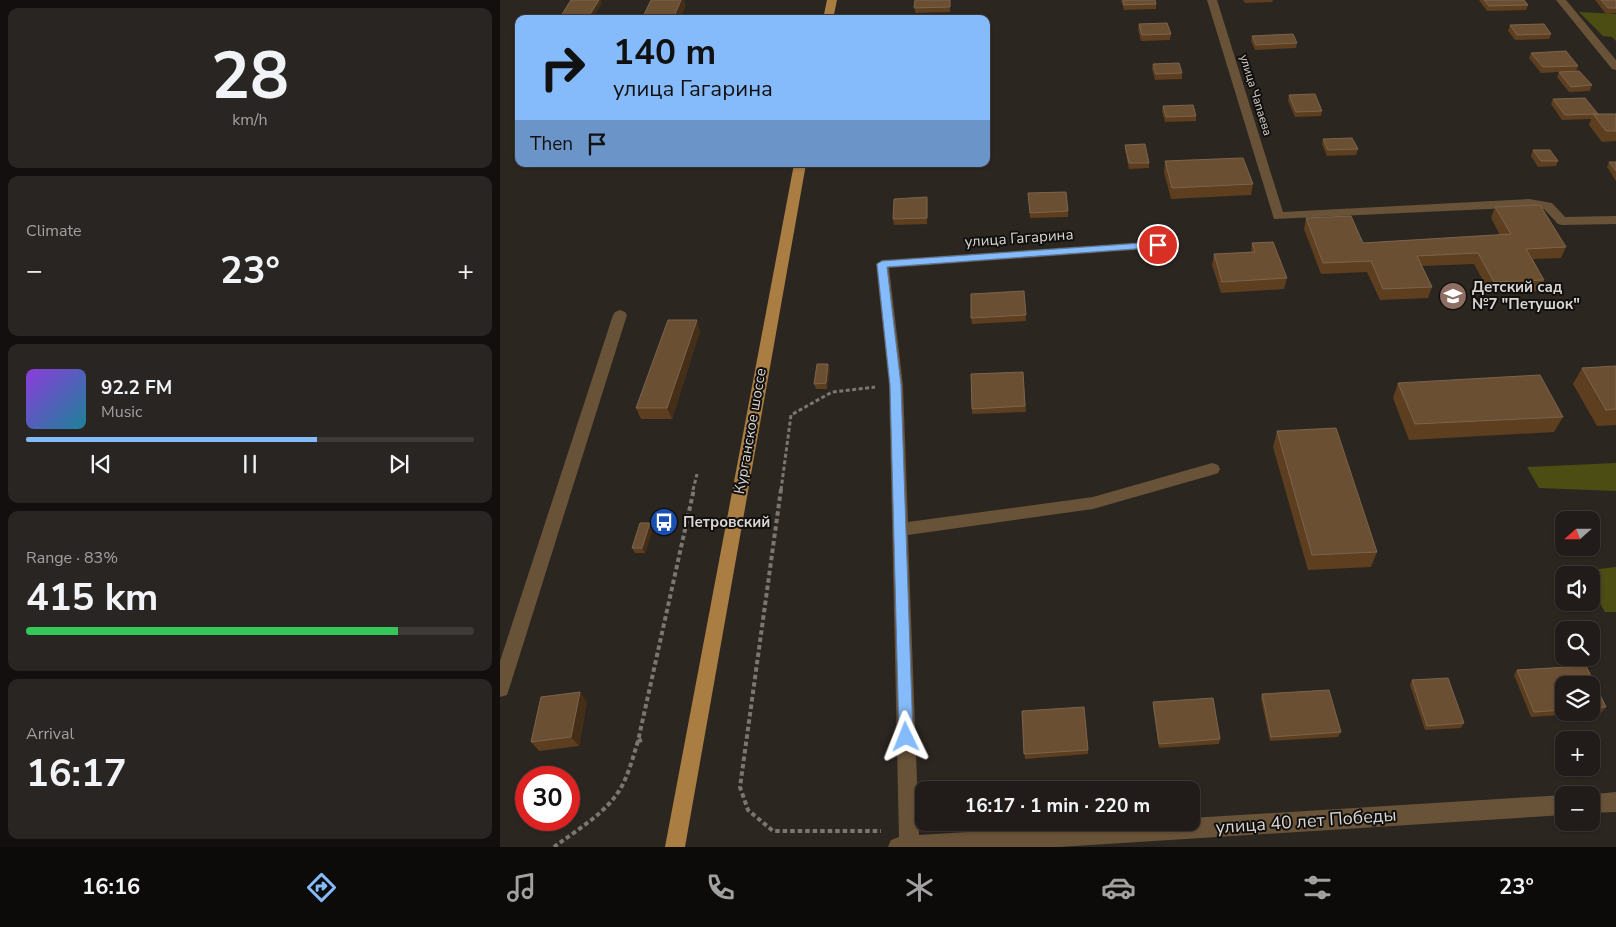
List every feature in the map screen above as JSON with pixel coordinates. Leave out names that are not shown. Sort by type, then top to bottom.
[{"type":"main road","points":[[829,15],[832,0]]},
{"type":"main road","name":"Курганское шоссе","points":[[675,847],[799,167]]},
{"type":"street","name":"улица Чапаева","points":[[1212,0],[1278,216],[1529,203],[1548,206],[1562,221],[1616,220]]},
{"type":"street","points":[[1560,0],[1616,67]]},
{"type":"street","name":"улица Гагарина","points":[[896,385],[882,264],[1158,245]]},
{"type":"street","points":[[500,689],[620,315]]},
{"type":"street","points":[[896,385],[906,841]]},
{"type":"street","points":[[900,530],[1093,503],[1212,469]]},
{"type":"street","points":[[1600,803],[1616,802]]},
{"type":"street","name":"улица 40 лет Победы","points":[[906,841],[1555,805]]},
{"type":"path","points":[[896,385],[832,392],[791,415],[740,787],[748,810],[773,830],[906,841]]},
{"type":"path","points":[[554,847],[592,818],[614,797],[628,772],[640,741],[697,474]]},
{"type":"shaded area","points":[[1579,12],[1616,14],[1616,41],[1612,37],[1603,36]]},
{"type":"shaded area","points":[[1616,463],[1616,491],[1539,488],[1527,467]]},
{"type":"shaded area","points":[[1616,567],[1616,612],[1605,612],[1600,603],[1600,569]]},
{"type":"building","points":[[571,0],[599,0],[590,15],[562,15]]},
{"type":"building","points":[[651,0],[681,0],[675,15],[644,15]]},
{"type":"building","points":[[915,0],[950,0],[950,7],[914,8]]},
{"type":"building","points":[[1123,0],[1155,0],[1156,4],[1124,5]]},
{"type":"building","points":[[1484,0],[1524,0],[1528,5],[1489,6]]},
{"type":"building","points":[[1601,0],[1616,0],[1616,8],[1608,8]]},
{"type":"building","points":[[1167,23],[1171,34],[1142,35],[1139,24]]},
{"type":"building","points":[[1544,24],[1551,34],[1517,35],[1510,25]]},
{"type":"building","points":[[1293,34],[1297,43],[1256,45],[1252,36]]},
{"type":"building","points":[[1566,51],[1578,66],[1543,67],[1531,53]]},
{"type":"building","points":[[1179,63],[1182,73],[1156,74],[1153,64]]},
{"type":"building","points":[[1579,71],[1592,85],[1571,87],[1559,72]]},
{"type":"building","points":[[1315,94],[1322,111],[1296,112],[1289,95]]},
{"type":"building","points":[[1585,98],[1598,114],[1565,115],[1553,99]]},
{"type":"building","points":[[1193,105],[1196,116],[1166,117],[1163,106]]},
{"type":"building","points":[[1593,114],[1616,114],[1616,131],[1606,131]]},
{"type":"building","points":[[1352,138],[1358,149],[1328,150],[1323,139]]},
{"type":"building","points":[[1145,144],[1149,163],[1129,163],[1125,145]]},
{"type":"building","points":[[1533,150],[1550,150],[1558,161],[1541,161]]},
{"type":"building","points":[[1243,158],[1253,184],[1172,188],[1165,161]]},
{"type":"building","points":[[1609,162],[1616,162],[1616,171]]},
{"type":"building","points":[[1066,192],[1068,211],[1030,213],[1028,193]]},
{"type":"building","points":[[927,197],[927,218],[893,219],[894,199]]},
{"type":"building","points":[[1540,205],[1566,247],[1526,249],[1544,280],[1494,282],[1478,253],[1417,256],[1432,287],[1383,289],[1371,261],[1323,263],[1306,218],[1351,216],[1363,243],[1511,234],[1495,207]]},
{"type":"building","points":[[1273,242],[1287,278],[1222,282],[1214,254],[1255,252],[1252,243]]},
{"type":"building","points":[[1024,291],[1026,315],[971,318],[971,294]]},
{"type":"building","points":[[668,320],[697,320],[667,408],[636,408]]},
{"type":"building","points":[[817,364],[828,364],[826,383],[814,384]]},
{"type":"building","points":[[1616,366],[1616,409],[1606,410],[1582,368]]},
{"type":"building","points":[[1023,372],[1025,406],[972,409],[971,374]]},
{"type":"building","points":[[1540,375],[1563,417],[1415,424],[1398,383]]},
{"type":"building","points":[[1336,428],[1377,552],[1312,555],[1277,431]]},
{"type":"building","points":[[640,523],[650,523],[642,548],[632,548]]},
{"type":"building","points":[[1586,666],[1591,676],[1555,676],[1555,711],[1534,712],[1517,670]]},
{"type":"building","points":[[1448,678],[1464,723],[1427,726],[1412,680]]},
{"type":"building","points":[[1329,690],[1341,732],[1271,737],[1262,694]]},
{"type":"building","points":[[580,692],[571,737],[531,742],[541,697]]},
{"type":"building","points":[[1600,695],[1606,707],[1600,707]]},
{"type":"building","points":[[1213,698],[1220,739],[1159,744],[1153,702]]},
{"type":"building","points":[[1084,707],[1088,750],[1024,754],[1022,711]]},
{"type":"place","name":"Детский сад №7 \"Петушок\"","points":[[1453,296]]},
{"type":"place","name":"Петровский","points":[[664,522]]},
{"type":"route","points":[[906,737],[896,385],[882,264],[1158,245]]}]
